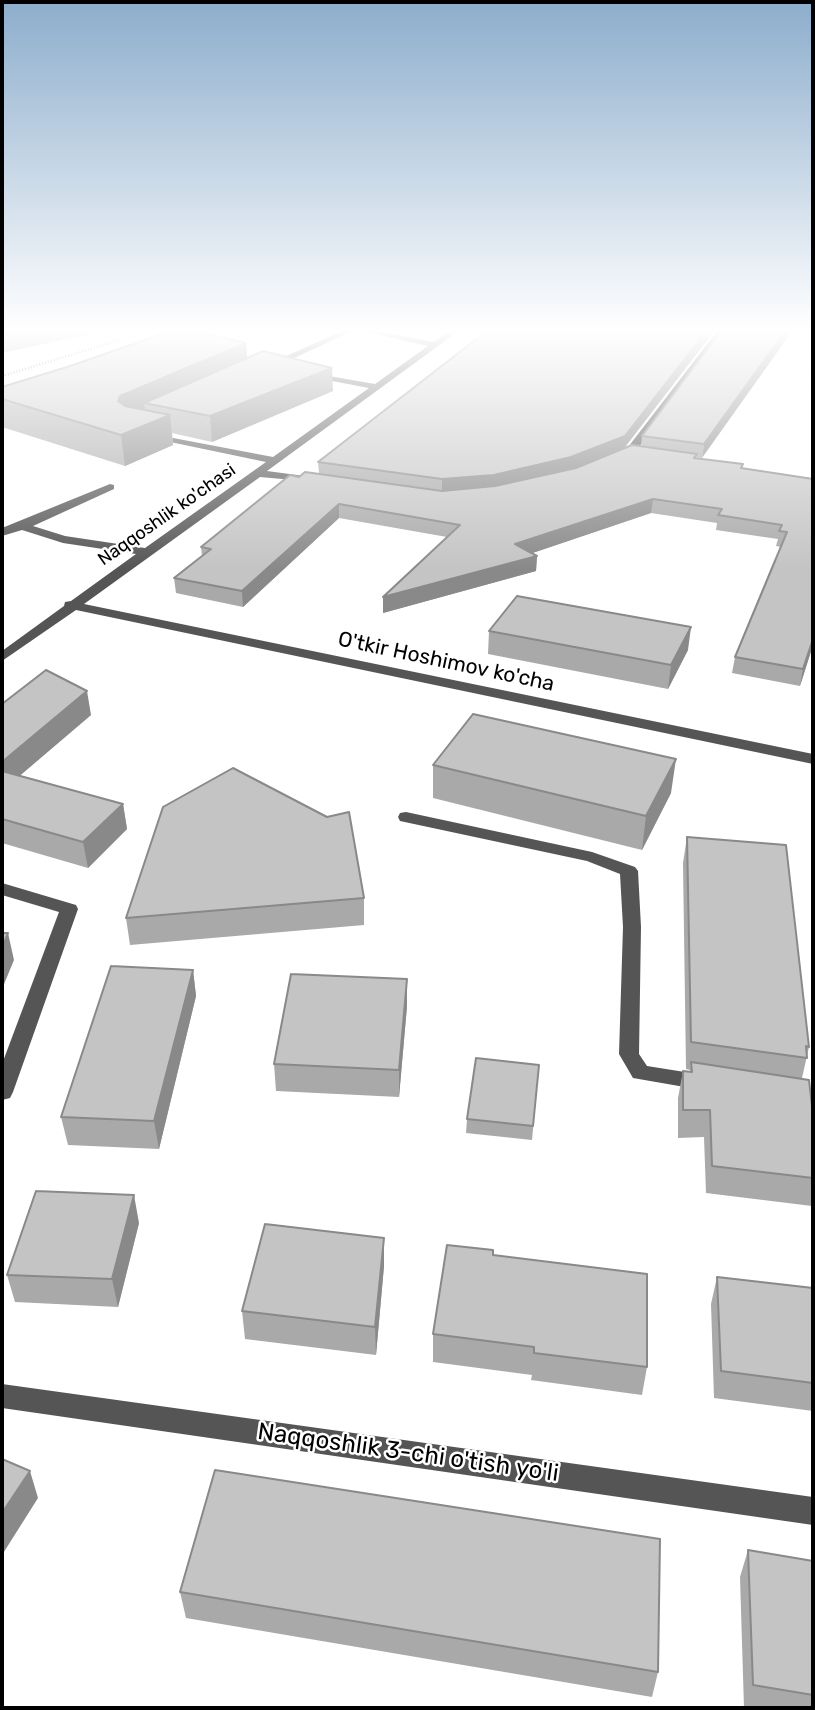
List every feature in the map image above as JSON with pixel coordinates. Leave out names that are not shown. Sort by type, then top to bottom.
[{"type":"street","name":"Naqqoshlik ko'chasi","points":[[2,657],[70,605],[345,410]]},
{"type":"street","points":[[602,465],[629,453],[662,410]]},
{"type":"street","points":[[142,433],[274,460]]},
{"type":"street","points":[[629,453],[642,455]]},
{"type":"street","points":[[257,473],[323,482]]},
{"type":"street","points":[[2,532],[22,526],[110,487]]},
{"type":"street","points":[[22,526],[63,539],[145,552]]},
{"type":"street","name":"O'tkir Hoshimov ko'cha","points":[[70,605],[813,759]]},
{"type":"street","points":[[406,817],[592,857],[629,871],[632,927],[629,1054],[640,1073],[720,1084]]},
{"type":"street","points":[[2,888],[69,909],[2,1092]]},
{"type":"street","name":"Naqqoshlik 3-chi o'tish yo'li","points":[[2,1396],[813,1511]]},
{"type":"building","points":[[38,410],[144,410],[170,415],[121,435]]},
{"type":"building","points":[[179,410],[226,410],[210,416]]},
{"type":"building","points":[[385,410],[645,410],[625,436],[571,457],[494,475],[442,479],[318,462]]},
{"type":"building","points":[[662,410],[729,410],[704,444],[642,436]]},
{"type":"building","points":[[632,445],[697,454],[694,458],[743,464],[741,468],[813,479],[813,639],[803,669],[735,657],[787,532],[779,531],[782,525],[718,515],[722,509],[653,499],[515,544],[537,556],[383,597],[460,525],[339,504],[242,591],[174,578],[211,549],[201,547],[290,475],[299,477],[305,472],[442,491],[495,486],[576,468]]},
{"type":"building","points":[[517,596],[691,627],[671,665],[489,631]]},
{"type":"building","points":[[46,670],[87,691],[2,762],[2,704]]},
{"type":"building","points":[[473,714],[676,759],[646,816],[433,765]]},
{"type":"building","points":[[233,768],[327,817],[349,812],[364,898],[126,918],[163,807]]},
{"type":"building","points":[[2,771],[123,804],[83,842],[2,819]]},
{"type":"building","points":[[687,837],[786,845],[809,1047],[806,1046],[807,1058],[691,1042]]},
{"type":"building","points":[[2,933],[8,933],[2,948]]},
{"type":"building","points":[[111,966],[193,970],[154,1121],[61,1117]]},
{"type":"building","points":[[291,974],[407,979],[399,1070],[274,1064]]},
{"type":"building","points":[[476,1058],[539,1065],[533,1126],[467,1119]]},
{"type":"building","points":[[691,1062],[809,1080],[813,1115],[813,1178],[712,1166],[710,1110],[683,1110],[683,1071],[692,1072]]},
{"type":"building","points":[[36,1191],[134,1195],[112,1279],[7,1275]]},
{"type":"building","points":[[265,1224],[384,1238],[375,1327],[242,1311]]},
{"type":"building","points":[[447,1245],[493,1250],[493,1255],[647,1274],[647,1367],[534,1353],[534,1347],[433,1334]]},
{"type":"building","points":[[717,1277],[813,1288],[813,1383],[721,1371]]},
{"type":"building","points":[[2,1459],[30,1471],[2,1513]]},
{"type":"building","points":[[215,1470],[660,1539],[658,1672],[180,1592]]},
{"type":"building","points":[[748,1550],[813,1561],[813,1695],[753,1685]]}]
